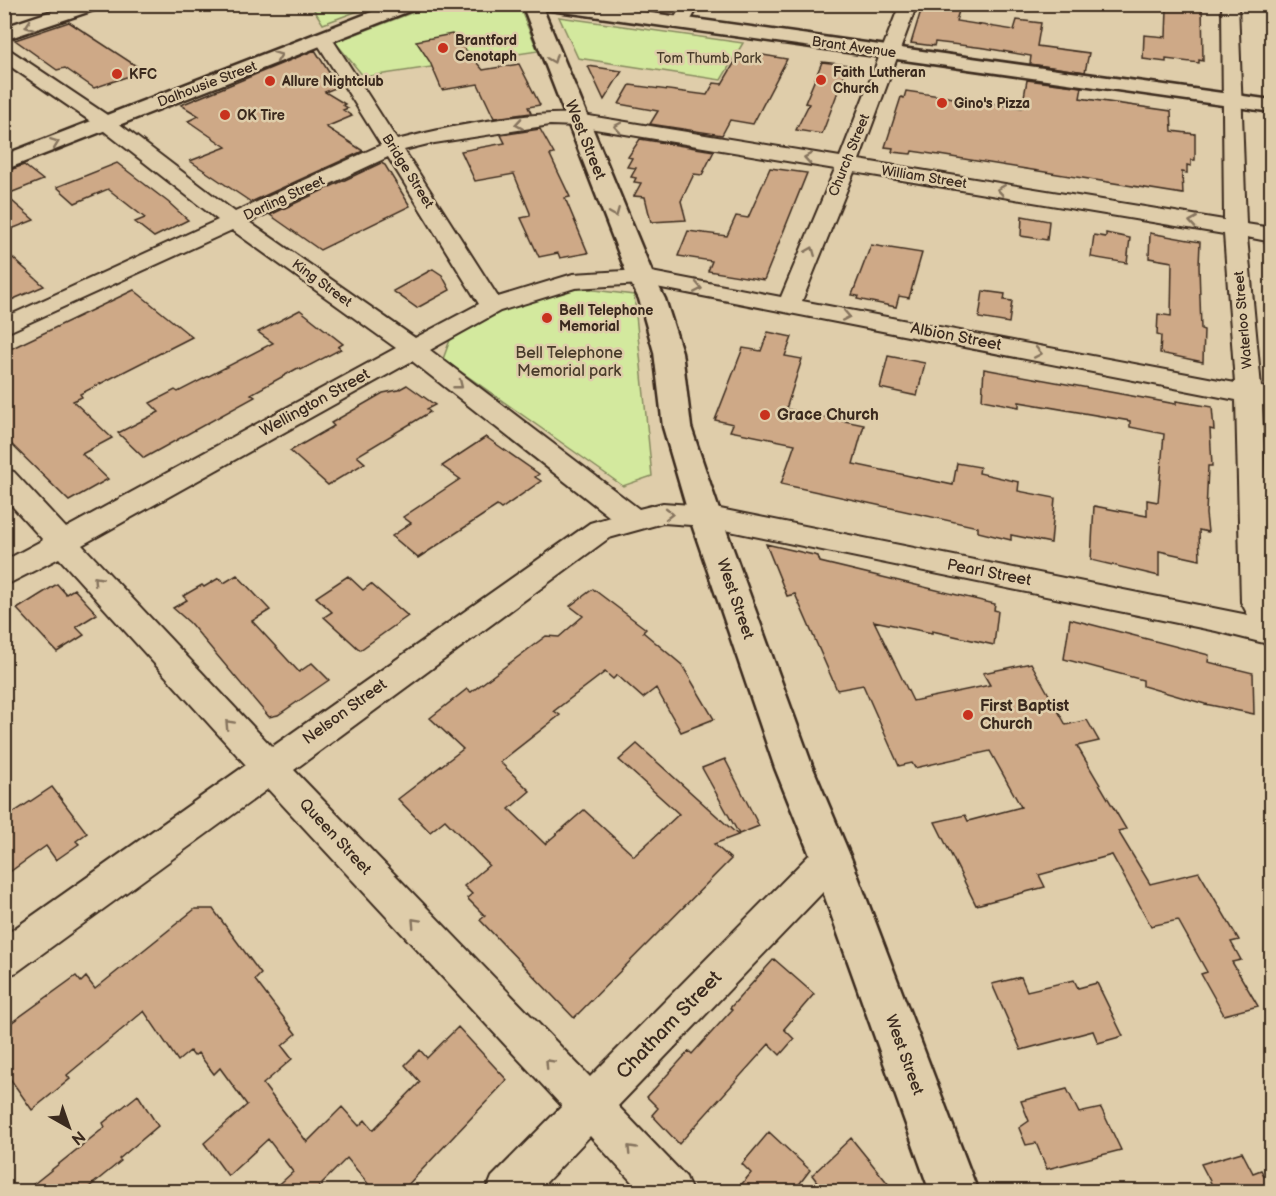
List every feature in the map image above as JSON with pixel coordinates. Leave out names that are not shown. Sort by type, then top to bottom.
[{"type":"main road","points":[[4,34],[93,4]]},
{"type":"main road","name":"Dalhousie Street","points":[[4,163],[410,4]]},
{"type":"main road","name":"West Street","points":[[531,4],[640,277],[652,299],[668,352],[677,427],[705,516],[794,768],[831,858],[954,1191]]},
{"type":"main road","name":"Brant Avenue","points":[[543,4],[1272,106]]},
{"type":"street","points":[[680,24],[692,4]]},
{"type":"street","name":"Church Street","points":[[789,305],[840,177],[848,165],[909,4]]},
{"type":"street","name":"Waterloo Street","points":[[1230,4],[1235,229],[1260,395],[1256,602],[1272,632]]},
{"type":"street","name":"Bridge Street","points":[[323,38],[492,306]]},
{"type":"street","name":"King Street","points":[[4,54],[106,123],[234,221],[413,349],[634,519]]},
{"type":"street","name":"Darling Street","points":[[4,327],[393,147],[427,138],[550,119],[577,120]]},
{"type":"street","name":"William Street","points":[[577,120],[1272,235]]},
{"type":"street","name":"Albion Street","points":[[640,277],[1260,395]]},
{"type":"street","name":"Wellington Street","points":[[4,575],[492,306],[573,281],[640,277]]},
{"type":"street","name":"Queen Street","points":[[4,479],[269,767],[671,1191]]},
{"type":"street","name":"Nelson Street","points":[[4,959],[600,530],[663,513],[705,516]]},
{"type":"street","name":"Pearl Street","points":[[705,516],[1272,632]]},
{"type":"street","name":"Chatham Street","points":[[507,1191],[831,858]]},
{"type":"green space","points":[[311,5],[374,5],[323,24]]},
{"type":"green space","points":[[432,5],[479,5],[521,11],[538,51],[364,77],[335,42]]},
{"type":"green space","name":"Tom Thumb Park","points":[[559,17],[743,43],[721,80],[578,58]]},
{"type":"green space","name":"Bell Telephone Memorial park","points":[[578,288],[634,295],[652,476],[623,486],[443,359],[453,332],[500,309]]},
{"type":"building","points":[[923,4],[961,4],[956,21],[1014,30],[1017,20],[1041,23],[1037,46],[1089,53],[1085,72],[1030,64],[1031,56],[985,48],[935,42],[934,46],[911,43]]},
{"type":"building","points":[[1172,4],[1202,4],[1203,61],[1199,60],[1199,63],[1143,59],[1144,35],[1166,37],[1167,9],[1171,10]]},
{"type":"building","points":[[69,22],[144,71],[94,88],[65,68],[57,70],[15,40]]},
{"type":"building","points":[[452,34],[483,70],[519,64],[540,105],[528,107],[531,113],[494,118],[478,84],[442,90],[430,62],[416,41]]},
{"type":"building","points":[[315,50],[338,87],[325,92],[345,104],[343,105],[348,108],[343,110],[352,116],[326,127],[363,151],[251,202],[190,161],[226,147],[188,121],[199,116],[181,105]]},
{"type":"building","points":[[739,55],[761,58],[763,55],[787,59],[753,124],[730,120],[722,135],[650,124],[658,111],[619,104],[630,85],[707,95],[714,83],[722,84]]},
{"type":"building","points":[[822,62],[848,65],[822,134],[796,130],[809,104],[805,103]]},
{"type":"building","points":[[588,66],[622,71],[604,100]]},
{"type":"building","points":[[1027,80],[1082,87],[1080,98],[1171,111],[1172,131],[1195,134],[1195,160],[1191,160],[1191,166],[1187,165],[1187,173],[1182,172],[1183,194],[912,151],[911,154],[892,152],[893,148],[885,147],[901,97],[904,98],[906,91],[1022,108]]},
{"type":"building","points":[[540,129],[554,154],[550,155],[570,197],[565,198],[588,253],[560,258],[558,253],[539,257],[521,218],[530,216],[530,213],[514,174],[475,181],[461,151],[505,143],[501,135]]},
{"type":"building","points":[[640,139],[714,151],[702,175],[694,174],[681,201],[686,220],[651,222],[645,197],[634,196],[641,183],[634,182],[636,178],[631,177],[636,168],[627,167],[632,158],[628,157]]},
{"type":"building","points":[[117,163],[188,220],[154,237],[135,222],[145,218],[108,189],[75,203],[57,187]]},
{"type":"building","points":[[381,163],[385,165],[410,206],[320,250],[270,215]]},
{"type":"building","points":[[24,165],[43,180],[5,195],[34,220],[4,232],[4,172]]},
{"type":"building","points":[[770,168],[807,173],[764,280],[708,271],[712,261],[678,256],[688,231],[727,236],[736,216],[748,218]]},
{"type":"building","points":[[1022,216],[1049,221],[1047,240],[1021,236]]},
{"type":"building","points":[[1106,233],[1130,238],[1127,263],[1091,257],[1094,235],[1106,237]]},
{"type":"building","points":[[1150,233],[1200,242],[1203,362],[1160,353],[1161,336],[1157,335],[1158,314],[1171,316],[1172,262],[1149,258]]},
{"type":"building","points":[[871,245],[922,253],[909,298],[899,296],[896,307],[857,299],[858,296],[852,295]]},
{"type":"building","points":[[4,250],[44,286],[4,303]]},
{"type":"building","points":[[433,269],[442,275],[450,290],[417,308],[393,291]]},
{"type":"building","points":[[134,290],[192,337],[80,394],[82,397],[73,401],[112,438],[82,454],[108,479],[69,501],[4,437],[4,352]]},
{"type":"building","points":[[983,291],[1005,294],[1004,300],[1012,301],[1009,323],[979,318]]},
{"type":"building","points":[[300,310],[343,344],[338,347],[341,349],[301,370],[298,368],[251,394],[255,397],[144,458],[118,433],[159,412],[150,403],[175,390],[178,392],[273,343],[258,332]]},
{"type":"building","points":[[768,332],[792,337],[785,356],[802,359],[786,409],[864,425],[853,464],[953,485],[957,463],[980,467],[979,473],[1019,482],[1018,491],[1055,498],[1051,543],[1011,535],[1011,540],[978,532],[978,527],[781,484],[795,444],[730,431],[733,424],[715,420],[743,348],[761,351]]},
{"type":"building","points":[[888,356],[925,363],[917,396],[880,388]]},
{"type":"building","points":[[984,369],[1176,404],[1176,401],[1212,407],[1214,430],[1210,429],[1212,466],[1208,466],[1206,514],[1208,532],[1199,530],[1200,560],[1159,551],[1159,576],[1091,560],[1094,506],[1147,516],[1147,500],[1158,502],[1164,434],[1130,427],[1130,421],[1019,402],[1019,407],[982,400]]},
{"type":"building","points":[[407,385],[435,405],[427,409],[430,412],[357,456],[365,463],[328,485],[290,451],[334,426],[331,423],[383,393],[398,390]]},
{"type":"building","points":[[486,437],[539,474],[535,477],[541,481],[501,509],[497,506],[418,558],[392,536],[411,523],[403,517],[460,479],[442,466]]},
{"type":"building","points":[[766,544],[818,556],[820,562],[995,604],[994,610],[998,611],[994,645],[874,621],[913,701],[990,685],[983,673],[1031,663],[1066,725],[1087,720],[1099,741],[1077,746],[1126,829],[1118,831],[1150,884],[1199,872],[1239,940],[1231,942],[1241,960],[1232,962],[1258,1006],[1224,1015],[1201,974],[1207,972],[1178,920],[1151,926],[1112,855],[1039,875],[1045,887],[976,905],[935,822],[965,815],[968,821],[1021,807],[990,751],[915,768],[912,763],[899,766],[863,685],[837,690],[795,594],[787,596]]},
{"type":"building","points":[[237,575],[270,610],[252,621],[299,672],[312,663],[329,680],[278,715],[269,717],[190,623],[173,608],[187,600],[183,596],[202,585],[204,587],[219,578],[224,583]]},
{"type":"building","points":[[348,576],[363,590],[371,584],[408,616],[360,650],[324,617],[332,612],[316,597]]},
{"type":"building","points":[[57,584],[66,594],[74,589],[97,614],[76,627],[84,635],[57,652],[17,609]]},
{"type":"building","points":[[593,589],[646,629],[643,632],[682,665],[714,719],[681,732],[656,688],[643,698],[617,675],[613,679],[605,672],[554,711],[560,715],[500,762],[530,791],[509,809],[545,844],[584,810],[634,856],[679,814],[619,760],[637,744],[738,835],[714,844],[731,859],[574,1018],[480,920],[485,916],[467,898],[472,894],[464,886],[489,865],[445,820],[430,832],[398,799],[463,749],[430,718],[467,689],[471,692],[546,636],[559,637],[583,616],[570,606]]},
{"type":"building","points":[[1070,619],[1209,655],[1208,662],[1253,673],[1254,714],[1205,704],[1143,686],[1143,680],[1064,659]]},
{"type":"building","points":[[725,759],[759,826],[739,834],[702,768]]},
{"type":"building","points":[[52,787],[87,833],[76,841],[79,844],[56,860],[46,846],[4,876],[4,819]]},
{"type":"building","points":[[195,909],[213,909],[261,974],[255,980],[296,1034],[282,1046],[292,1059],[263,1084],[307,1142],[342,1107],[359,1126],[365,1120],[373,1130],[420,1082],[405,1065],[420,1050],[427,1058],[458,1027],[507,1080],[402,1191],[374,1191],[347,1158],[314,1191],[272,1191],[293,1172],[268,1139],[228,1176],[204,1143],[247,1105],[220,1068],[214,1074],[198,1053],[194,1056],[190,1051],[178,1061],[144,1011],[67,1075],[70,1079],[32,1110],[4,1070],[4,1028],[76,976],[81,982],[86,977],[95,989]]},
{"type":"building","points":[[774,959],[814,994],[784,1029],[794,1039],[780,1055],[769,1044],[679,1144],[652,1115],[658,1108],[647,1097],[689,1051],[692,1054]]},
{"type":"building","points":[[1021,977],[1027,991],[1074,980],[1078,988],[1097,983],[1123,1036],[1098,1043],[1093,1031],[1021,1050],[992,984]]},
{"type":"building","points":[[1067,1089],[1079,1113],[1101,1108],[1121,1150],[1047,1169],[1036,1143],[1026,1145],[1019,1128],[1029,1121],[1021,1101]]},
{"type":"building","points":[[138,1095],[158,1126],[119,1159],[121,1161],[84,1191],[25,1191],[105,1127],[103,1123]]},
{"type":"building","points":[[769,1132],[810,1170],[794,1191],[736,1191],[751,1173],[742,1164]]},
{"type":"building","points":[[851,1138],[894,1191],[824,1191],[812,1175]]},
{"type":"building","points":[[1242,1152],[1253,1173],[1261,1170],[1272,1191],[1208,1191],[1208,1187],[1212,1185],[1201,1164]]},
{"type":"place","name":"Brantford Cenotaph","points":[[443,48]]},
{"type":"place","name":"KFC","points":[[117,74]]},
{"type":"place","name":"Faith Lutheran Church","points":[[821,80]]},
{"type":"place","name":"Allure Nightclub","points":[[270,81]]},
{"type":"place","name":"Gino's Pizza","points":[[942,103]]},
{"type":"place","name":"OK Tire","points":[[225,115]]},
{"type":"place","name":"Bell Telephone Memorial","points":[[547,318]]},
{"type":"place","name":"Grace Church","points":[[765,415]]},
{"type":"place","name":"First Baptist Church","points":[[968,715]]}]
